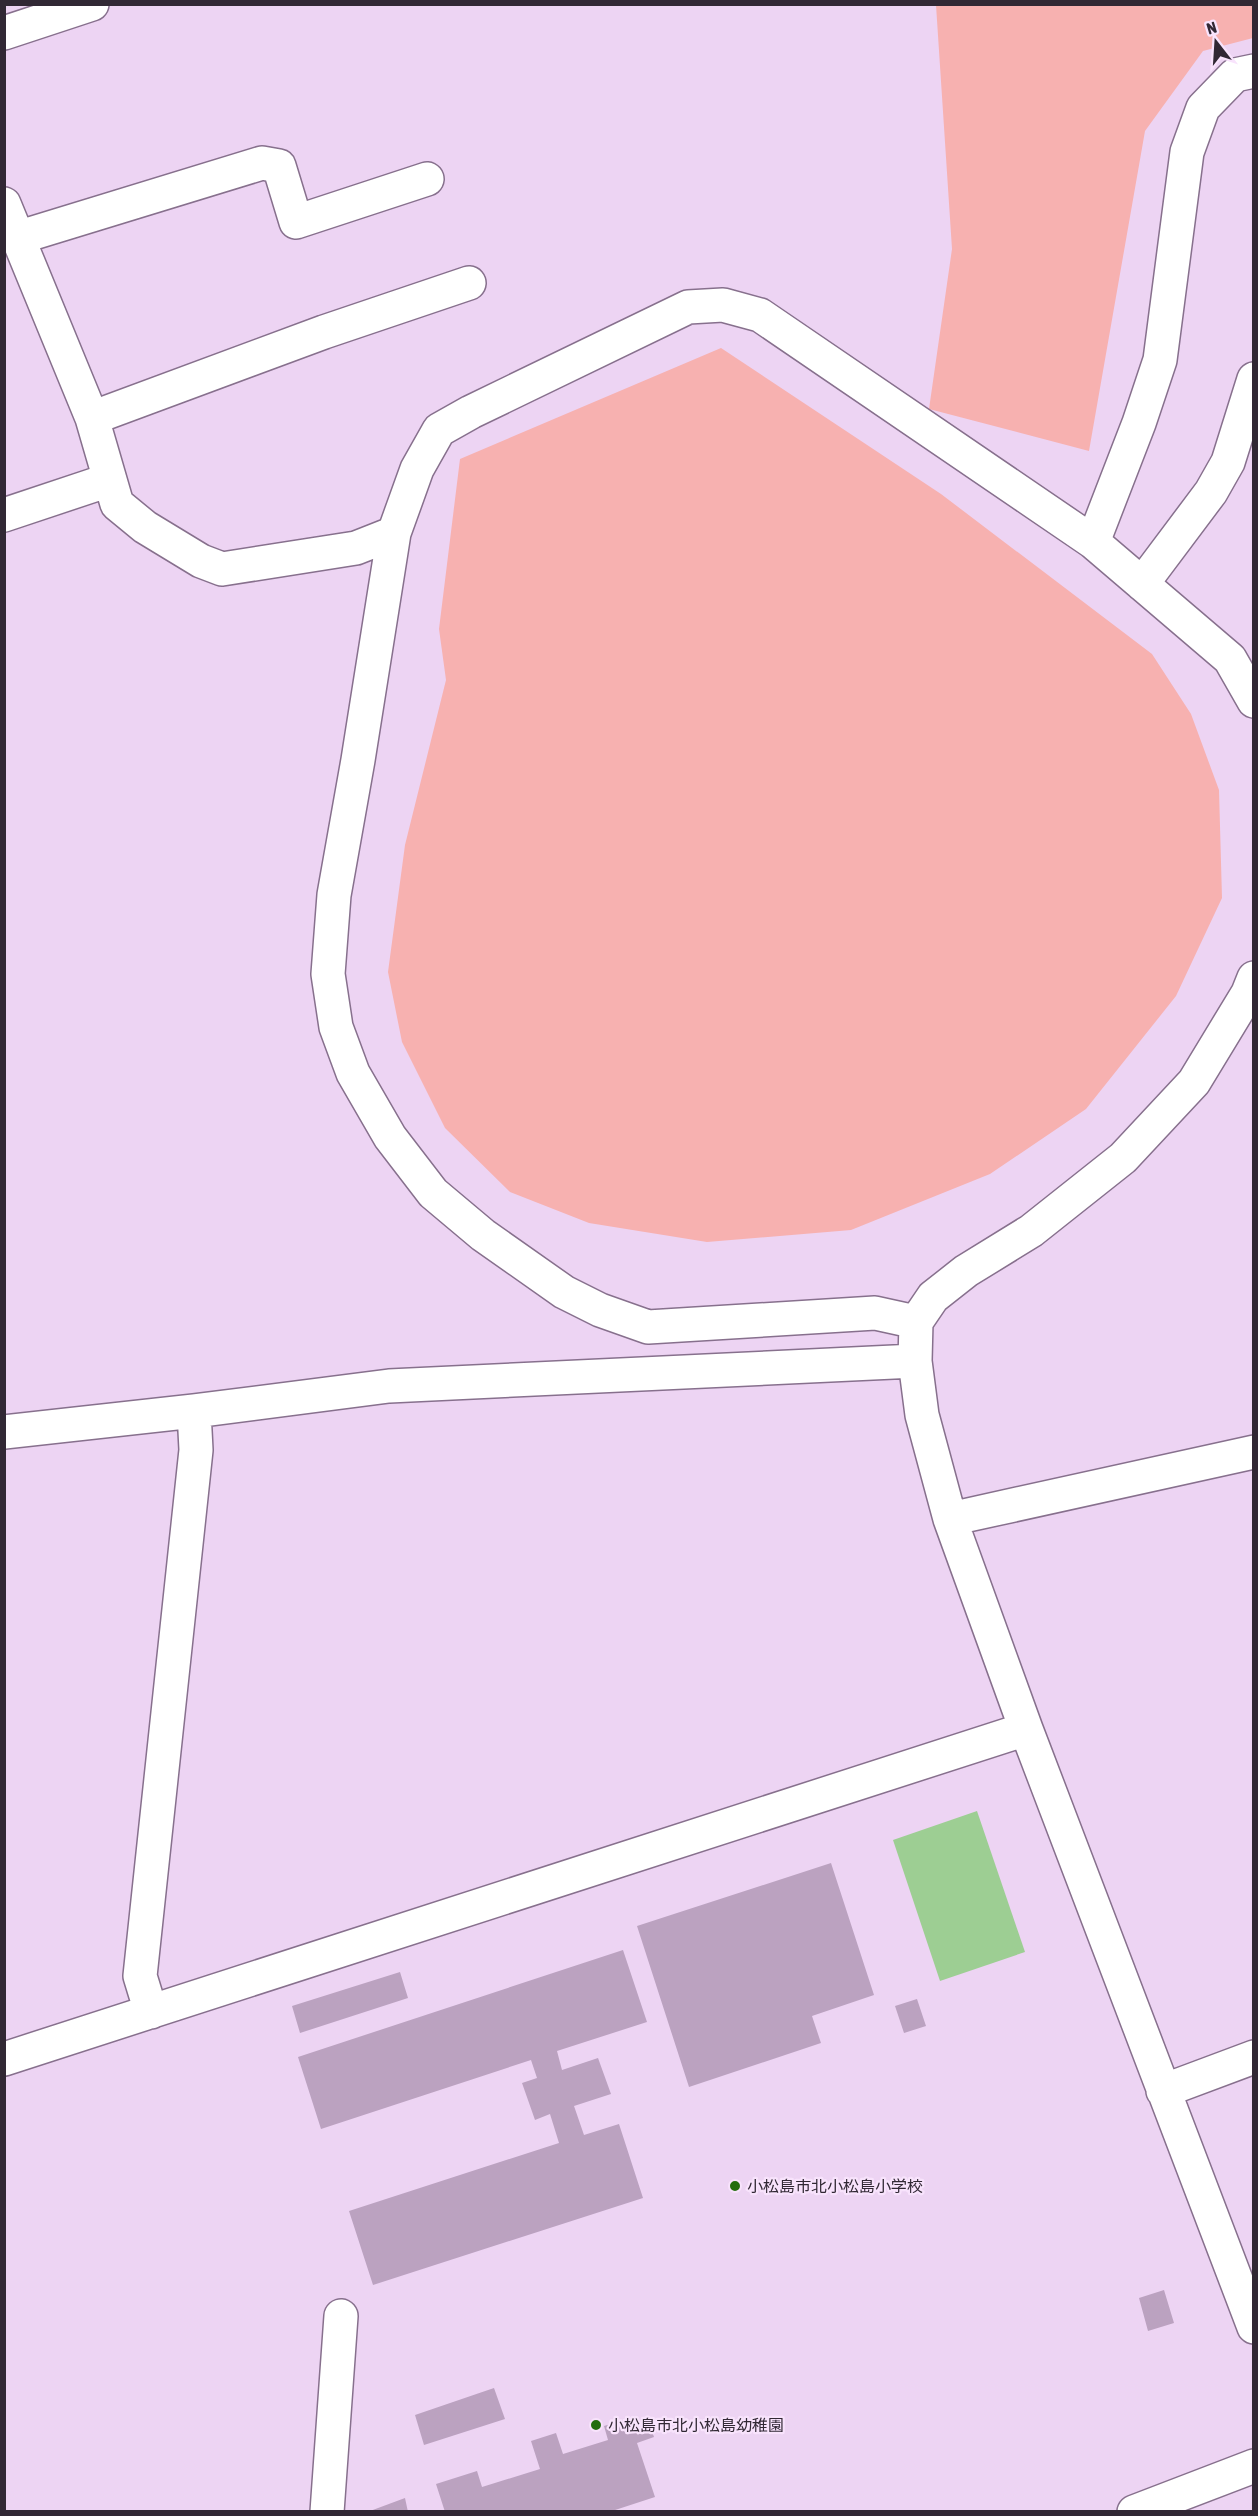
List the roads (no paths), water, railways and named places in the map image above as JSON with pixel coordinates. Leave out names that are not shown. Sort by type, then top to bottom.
[{"type":"street","points":[[4,33],[92,4]]},
{"type":"street","points":[[1093,542],[1139,423],[1160,360],[1186,153],[1203,108],[1235,75],[1254,71]]},
{"type":"street","points":[[17,238],[262,163],[279,166],[296,222],[427,179]]},
{"type":"street","points":[[4,204],[92,418],[117,504],[145,527],[201,561],[222,569],[356,548],[394,533]]},
{"type":"street","points":[[92,418],[324,332],[470,283]]},
{"type":"street","points":[[916,1322],[875,1313],[648,1327],[600,1310],[564,1292],[483,1235],[433,1192],[390,1137],[353,1073],[336,1027],[328,974],[334,895],[394,533],[417,469],[439,430],[471,412],[688,307],[723,304],[760,315],[1093,542],[1230,659],[1250,687]]},
{"type":"street","points":[[1142,584],[1217,482],[1227,462],[1254,379]]},
{"type":"street","points":[[4,515],[109,480]]},
{"type":"street","points":[[1254,978],[1248,993],[1194,1082],[1123,1158],[1031,1231],[966,1271],[933,1297],[916,1322],[915,1361],[922,1415],[950,1519],[1026,1729],[1254,2327]]},
{"type":"street","points":[[4,1432],[389,1386],[915,1361]]},
{"type":"street","points":[[151,2012],[140,1976],[196,1450],[194,1411]]},
{"type":"street","points":[[950,1519],[1254,1452]]},
{"type":"street","points":[[4,2059],[1026,1729]]},
{"type":"street","points":[[1163,2091],[1254,2057]]},
{"type":"street","points":[[327,2511],[341,2316]]},
{"type":"street","points":[[1134,2511],[1254,2466]]},
{"type":"place","name":"小松島市北小松島小学校","points":[[735,2186]]},
{"type":"place","name":"小松島市北小松島幼稚園","points":[[596,2425]]}]
